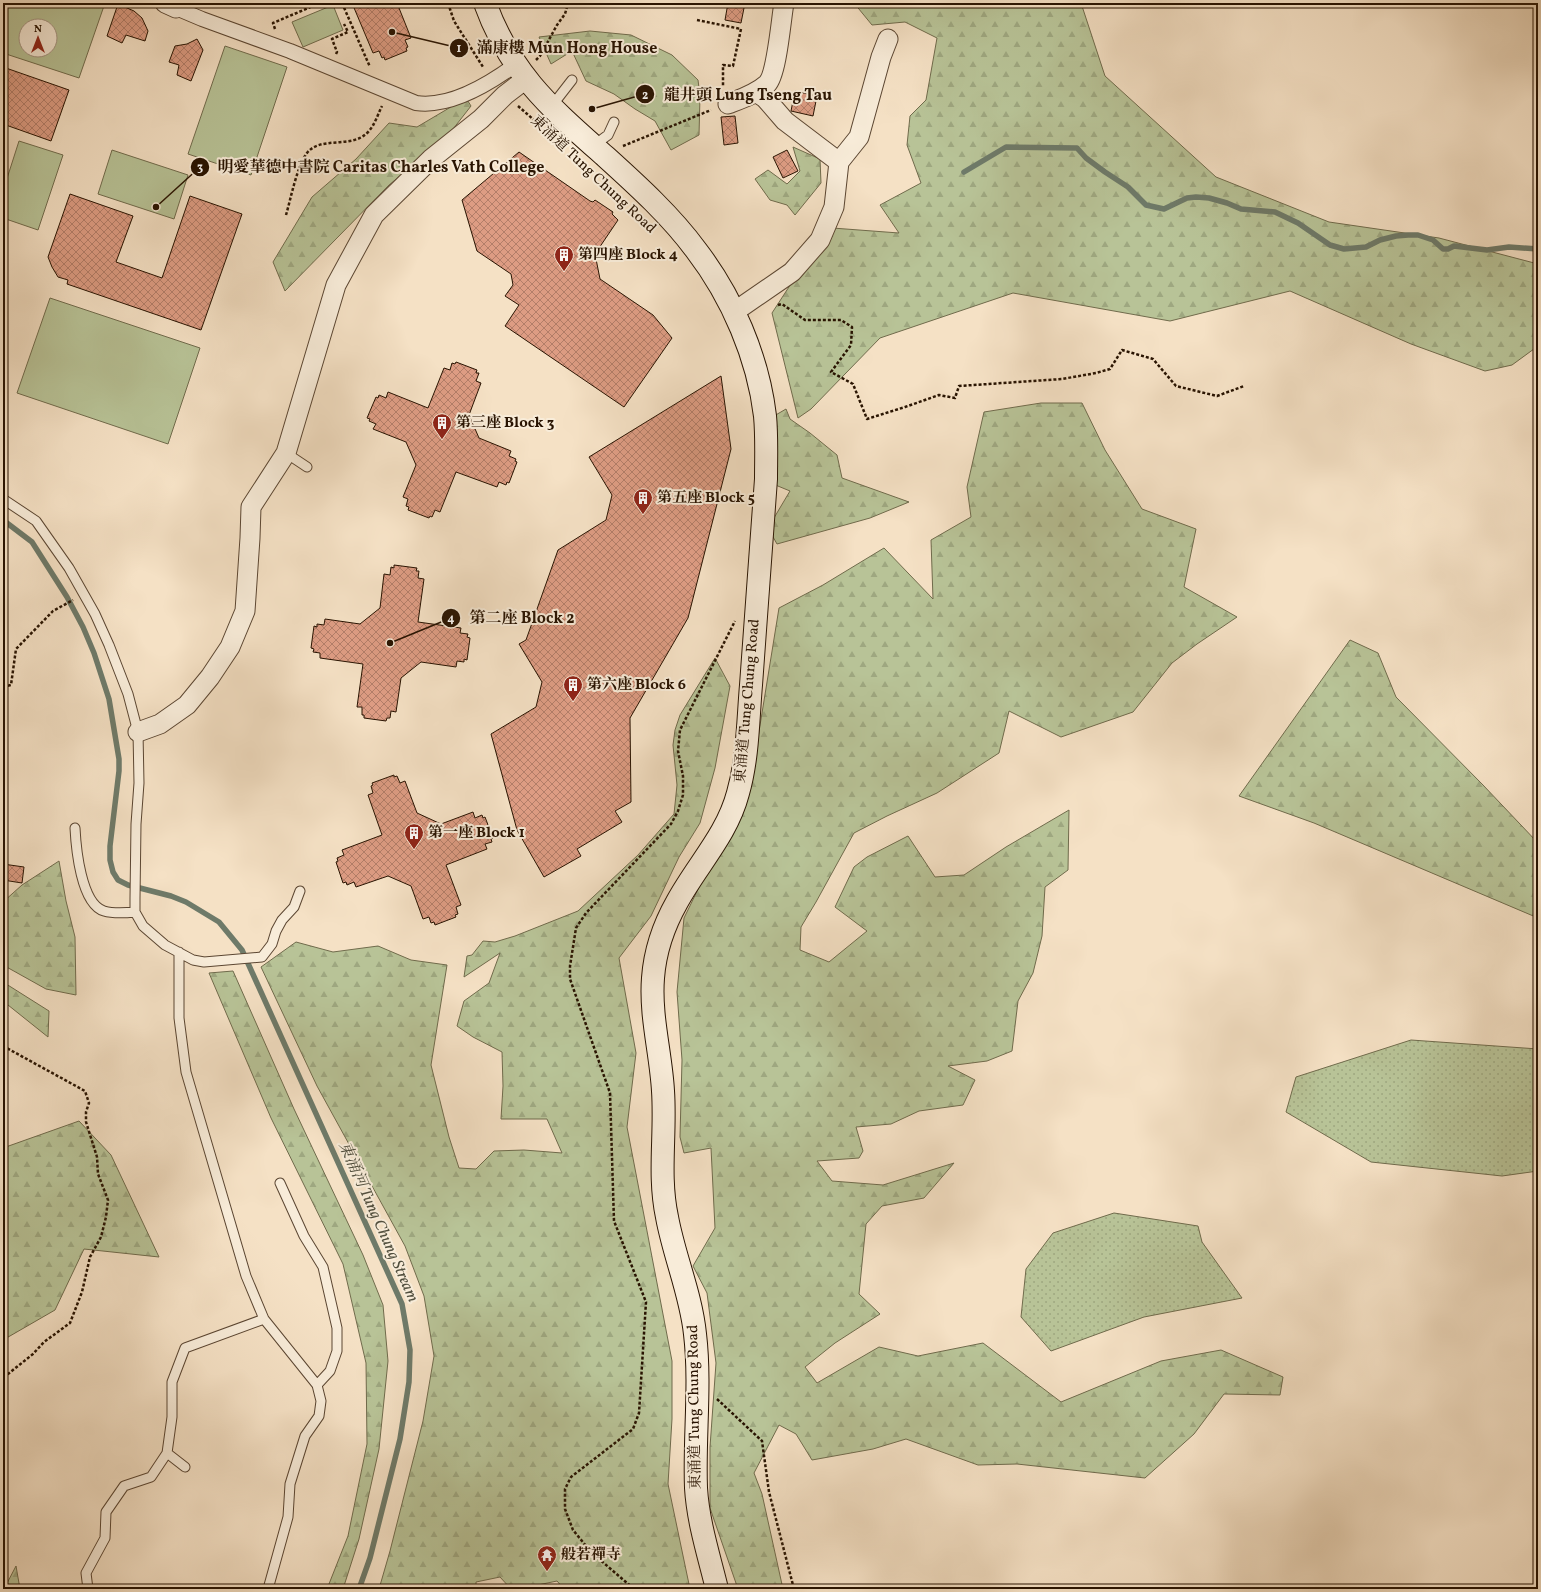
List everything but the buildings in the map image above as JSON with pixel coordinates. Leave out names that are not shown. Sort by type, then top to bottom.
[{"type":"main road","name":"東涌道 Tung Chung Road","points":[[485,3],[497,32],[524,69],[543,114],[593,146],[633,183],[691,244],[709,268],[734,312],[757,374],[765,416],[766,455],[753,650],[743,768],[737,797],[725,827],[678,900],[664,929],[656,957],[653,978],[655,1023],[664,1092],[662,1168],[664,1200],[672,1240],[692,1314],[697,1350],[698,1380],[696,1488],[699,1512],[717,1589]]},
{"type":"street","points":[[728,104],[756,92],[768,84],[778,55],[784,3]]},
{"type":"street","points":[[173,5],[202,19],[282,48],[416,103],[441,103],[499,88]]},
{"type":"street","points":[[734,312],[792,272],[820,240],[834,207],[839,162],[859,136],[881,57],[888,39]]},
{"type":"street","points":[[138,732],[160,724],[187,705],[210,677],[230,647],[245,611],[251,507],[286,453],[336,286],[374,215],[431,159],[481,119],[499,88],[524,69]]},
{"type":"street","points":[[756,92],[765,98],[785,121],[839,162]]},
{"type":"lane","points":[[543,114],[572,80]]},
{"type":"lane","points":[[593,146],[608,135],[614,122]]},
{"type":"lane","points":[[286,453],[307,467]]},
{"type":"lane","points":[[3,499],[36,521],[69,568],[95,614],[128,694],[138,732],[135,912],[143,926],[165,945],[193,960],[204,962],[262,957],[272,944],[276,931],[282,920],[294,908],[300,891]]},
{"type":"lane","points":[[75,828],[77,856],[86,891],[94,904],[103,911],[118,913],[135,912]]},
{"type":"lane","points":[[178,952],[179,1018],[186,1072],[246,1276],[264,1319],[317,1385],[321,1401],[319,1416],[305,1436],[290,1484],[288,1517],[268,1589]]},
{"type":"lane","points":[[280,1183],[304,1236],[324,1267],[337,1328],[337,1350],[330,1370],[317,1385]]},
{"type":"lane","points":[[88,1589],[86,1573],[105,1538],[106,1512],[124,1486],[151,1476],[167,1453],[172,1417],[172,1382],[185,1348],[264,1319]]},
{"type":"lane","points":[[167,1453],[185,1467]]},
{"type":"path","points":[[282,48],[273,23],[320,3]]},
{"type":"path","points":[[286,214],[302,162],[308,152],[313,147],[322,144],[349,142],[362,137],[372,126],[383,90],[342,3]]},
{"type":"path","name":"東涌道 Tung Chung Road","points":[[448,3],[454,21],[484,69],[499,88],[543,114]]},
{"type":"path","points":[[524,69],[540,56],[557,25],[565,14],[568,3]]},
{"type":"path","points":[[623,146],[728,104],[724,99],[722,69],[723,65],[733,66],[741,29],[697,20]]},
{"type":"path","points":[[330,67],[337,52],[332,39],[348,32],[343,25],[350,22]]},
{"type":"path","points":[[775,305],[782,304],[805,320],[841,320],[852,327],[851,345],[831,372],[852,384],[867,418],[939,395],[955,398],[959,386],[1062,379],[1096,373],[1110,369],[1122,350],[1153,359],[1176,386],[1218,396],[1244,386]]},
{"type":"path","points":[[3,687],[11,685],[16,649],[53,611],[79,597]]},
{"type":"path","name":"東涌道 Tung Chung Road","points":[[634,1589],[591,1552],[573,1530],[565,1509],[565,1489],[571,1477],[633,1429],[639,1413],[646,1302],[614,1221],[610,1093],[570,979],[570,966],[576,928],[586,913],[671,824],[678,811],[684,786],[678,752],[680,730],[736,619]]},
{"type":"path","points":[[3,1046],[85,1092],[89,1103],[86,1112],[86,1122],[97,1156],[98,1174],[108,1200],[101,1237],[90,1257],[82,1292],[70,1323],[44,1342],[33,1354],[3,1378]]},
{"type":"path","points":[[698,1380],[762,1441],[769,1492],[794,1589]]},
{"type":"green space","points":[[3,3],[105,3],[79,78],[18,58],[58,58],[58,18],[18,18],[18,58],[3,53]]},
{"type":"green space","points":[[854,3],[1081,3],[1105,76],[1216,177],[1329,222],[1439,238],[1538,264],[1538,346],[1512,365],[1485,371],[1411,344],[1290,291],[1170,321],[1013,293],[880,338],[811,409],[798,418],[772,313],[798,273],[819,227],[899,233],[880,205],[921,183],[907,145],[910,116],[926,100],[937,38],[905,22],[872,25]]},
{"type":"green space","points":[[333,5],[343,30],[303,47],[292,22]]},
{"type":"green space","points":[[590,31],[631,35],[672,55],[698,80],[700,96],[699,135],[671,150],[655,121],[614,94],[586,81],[572,51],[551,64],[539,37]]},
{"type":"green space","points":[[225,46],[287,67],[251,175],[188,154]]},
{"type":"green space","points":[[466,98],[471,106],[446,138],[389,185],[285,291],[273,262],[312,197],[356,159],[389,123],[417,127]]},
{"type":"green space","points":[[19,141],[63,155],[38,230],[3,218],[3,191]]},
{"type":"green space","points":[[793,147],[820,159],[821,183],[795,215],[787,205],[770,200],[755,179],[768,170],[787,184],[800,171]]},
{"type":"green space","points":[[112,150],[188,175],[174,219],[98,194]]},
{"type":"green space","points":[[50,298],[200,348],[168,444],[17,393]]},
{"type":"green space","points":[[1041,403],[1082,403],[1105,450],[1142,509],[1196,529],[1184,587],[1237,617],[1172,663],[1133,712],[1061,737],[1009,711],[999,753],[937,793],[854,833],[801,927],[800,950],[829,962],[867,931],[835,907],[854,867],[867,857],[908,836],[935,877],[964,875],[1006,847],[1069,810],[1068,870],[1045,887],[1042,936],[1033,973],[1018,1001],[1012,1051],[987,1061],[948,1066],[975,1080],[963,1105],[919,1111],[891,1124],[856,1127],[863,1151],[859,1158],[817,1161],[832,1181],[883,1185],[954,1163],[924,1198],[882,1206],[866,1224],[859,1294],[880,1314],[835,1343],[805,1367],[817,1383],[879,1347],[918,1356],[983,1343],[1061,1402],[1161,1361],[1221,1350],[1283,1377],[1280,1395],[1224,1394],[1194,1434],[1145,1478],[1017,1464],[978,1465],[906,1439],[873,1449],[812,1460],[796,1434],[779,1425],[754,1473],[762,1494],[783,1589],[738,1589],[710,1508],[710,1447],[716,1363],[707,1293],[693,1266],[715,1228],[711,1148],[684,1153],[680,1137],[682,1060],[677,992],[684,918],[751,781],[779,608],[823,585],[884,548],[933,599],[931,540],[971,517],[967,487],[984,412]]},
{"type":"green space","points":[[786,409],[790,419],[837,455],[842,478],[909,502],[870,518],[777,544],[768,528],[790,491],[773,484],[774,416]]},
{"type":"green space","points":[[1350,640],[1378,653],[1396,697],[1538,843],[1538,918],[1314,823],[1239,796]]},
{"type":"green space","points":[[715,658],[730,686],[715,768],[700,823],[679,857],[651,916],[619,958],[636,1053],[627,1127],[672,1361],[672,1419],[668,1484],[690,1589],[564,1589],[557,1581],[533,1586],[534,1589],[511,1589],[500,1577],[476,1582],[476,1589],[379,1589],[423,1421],[434,1356],[424,1296],[405,1246],[317,1086],[261,967],[296,942],[333,952],[378,946],[411,960],[447,965],[431,1065],[449,1137],[459,1168],[476,1169],[494,1151],[524,1150],[562,1153],[547,1119],[501,1119],[503,1086],[502,1052],[473,1037],[457,1026],[464,1001],[489,983],[500,953],[464,977],[467,956],[472,955],[483,941],[495,942],[515,936],[578,911],[638,855],[674,814],[677,785],[673,745],[675,730],[680,715]]},
{"type":"green space","points":[[59,861],[66,901],[75,937],[76,995],[46,989],[3,965],[3,902],[22,885]]},
{"type":"green space","points":[[233,971],[294,1109],[363,1255],[383,1305],[388,1361],[379,1449],[359,1539],[343,1589],[327,1589],[348,1536],[367,1444],[366,1363],[343,1264],[271,1118],[209,973]]},
{"type":"green space","points":[[3,982],[49,1011],[48,1037],[3,1001]]},
{"type":"green space","points":[[1411,1040],[1538,1049],[1538,1171],[1502,1176],[1371,1162],[1286,1112],[1296,1077]]},
{"type":"green space","points":[[79,1121],[111,1155],[159,1257],[84,1249],[55,1310],[3,1340],[3,1148]]},
{"type":"green space","points":[[1114,1213],[1198,1226],[1202,1242],[1242,1298],[1144,1317],[1051,1351],[1021,1317],[1026,1269],[1053,1233]]},
{"type":"green space","points":[[16,1566],[20,1589],[4,1589]]},
{"type":"waterway","points":[[964,172],[1006,147],[1077,148],[1086,158],[1128,187],[1146,205],[1164,209],[1187,198],[1196,197],[1209,198],[1241,209],[1275,212],[1298,223],[1330,245],[1344,249],[1366,247],[1380,240],[1408,235],[1418,235],[1433,240],[1443,249],[1448,249],[1454,246],[1487,250],[1509,247],[1538,249]]},
{"type":"waterway","name":"東涌河 Tung Chung Stream","points":[[3,520],[32,542],[67,597],[83,627],[94,653],[109,699],[119,759],[119,771],[110,846],[110,860],[113,872],[118,880],[128,885],[171,896],[186,902],[219,922],[242,950],[402,1304],[410,1350],[409,1382],[400,1439],[370,1558],[359,1589]]},
{"type":"place","name":"滿康樓 Mun Hong House","points":[[392,32]]},
{"type":"place","name":"龍井頭 Lung Tseng Tau","points":[[592,109]]},
{"type":"place","name":"明愛華德中書院 Caritas Charles Vath College","points":[[156,207]]},
{"type":"place","name":"第四座 Block 4","points":[[564,272]]},
{"type":"place","name":"第三座 Block 3","points":[[442,440]]},
{"type":"place","name":"第五座 Block 5","points":[[643,515]]},
{"type":"place","name":"第二座 Block 2","points":[[390,643]]},
{"type":"place","name":"第六座 Block 6","points":[[573,702]]},
{"type":"place","name":"第一座 Block 1","points":[[414,850]]},
{"type":"place","name":"般若禪寺","points":[[547,1572]]}]
